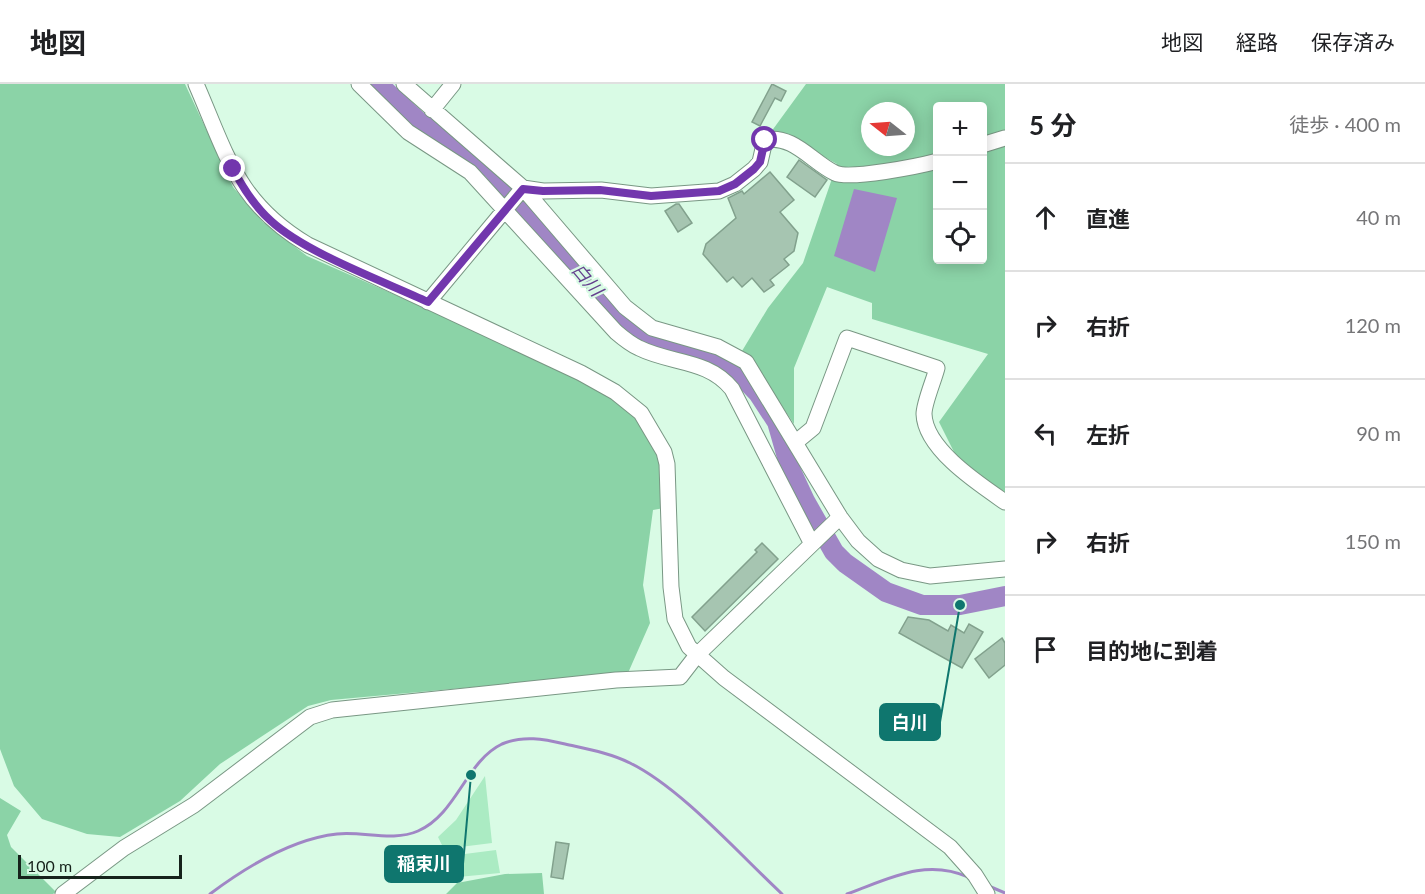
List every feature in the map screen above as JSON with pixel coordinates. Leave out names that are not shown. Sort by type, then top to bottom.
[{"type":"street","points":[[196,84],[240,182],[270,221],[308,245],[581,373],[615,392],[641,413],[658,440],[667,464],[671,587],[675,618],[683,640],[697,655],[950,847],[975,874],[986,893]]},
{"type":"street","points":[[359,84],[408,132],[470,172],[616,332],[641,350],[703,367],[724,379],[732,389],[812,544]]},
{"type":"street","points":[[404,84],[523,189],[625,307],[639,319],[668,334],[718,347],[746,363],[840,517],[869,552],[889,565],[915,574],[954,575],[1005,569]]},
{"type":"street","points":[[432,110],[453,84]]},
{"type":"street","points":[[523,189],[600,190],[651,196],[719,191],[735,184],[754,169],[760,162],[765,140],[774,138],[805,150],[837,174],[901,171],[933,162]]},
{"type":"street","points":[[987,143],[1005,138]]},
{"type":"street","points":[[428,302],[523,189]]},
{"type":"street","points":[[796,442],[813,428],[847,338],[937,368],[924,413],[929,432],[956,467],[1005,501]]},
{"type":"street","points":[[63,894],[124,848],[194,805],[310,717],[332,710],[616,680],[680,677],[697,655],[840,517]]},
{"type":"green space","points":[[0,84],[185,84],[233,187],[263,222],[307,256],[536,357],[620,401],[639,420],[653,443],[662,471],[664,508],[653,510],[643,585],[650,623],[628,673],[331,700],[308,706],[220,764],[180,801],[120,837],[87,834],[42,819],[14,786],[0,749]]},
{"type":"green space","points":[[806,84],[1005,84],[1005,492],[960,464],[939,422],[988,354],[872,319],[872,303],[827,287],[794,368],[794,424],[753,363],[742,351],[768,308],[803,263],[837,164],[794,140],[771,132]]},
{"type":"green space","points":[[485,776],[492,843],[444,849],[438,837],[456,820]]},
{"type":"green space","points":[[0,798],[21,811],[7,835],[11,847],[56,892],[53,894],[0,894]]},
{"type":"green space","points":[[496,850],[500,873],[458,877],[449,856]]},
{"type":"green space","points":[[542,873],[544,894],[446,894],[457,883],[505,874]]},
{"type":"shaded area","points":[[854,189],[897,198],[875,272],[834,256]]},
{"type":"building","points":[[772,84],[786,91],[781,101],[775,98],[760,126],[752,122]]},
{"type":"building","points":[[799,160],[827,180],[815,197],[787,177]]},
{"type":"building","points":[[770,172],[794,200],[780,212],[798,233],[794,251],[784,259],[789,265],[770,280],[774,285],[764,292],[752,278],[742,287],[733,277],[727,282],[703,254],[706,244],[736,218],[728,198],[742,191],[744,194]]},
{"type":"building","points":[[679,204],[692,223],[678,232],[665,211]]},
{"type":"building","points":[[762,543],[778,559],[705,631],[692,617],[757,552],[755,550]]},
{"type":"building","points":[[908,617],[929,620],[948,631],[951,625],[964,633],[969,624],[983,632],[962,668],[899,633]]},
{"type":"building","points":[[1002,638],[1005,643],[1005,665],[989,678],[975,659]]},
{"type":"building","points":[[556,842],[569,844],[563,879],[551,877]]},
{"type":"waterway","name":"白川","points":[[378,84],[418,121],[492,169],[628,329],[647,340],[716,359],[736,370],[758,393],[777,422],[791,471],[805,501],[834,552],[845,563],[886,592],[922,605],[960,605],[1005,596]]},
{"type":"waterway","points":[[210,894],[254,864],[303,842],[347,833],[398,836],[418,831],[443,813],[479,762],[490,752],[510,741],[526,739],[549,741],[606,754],[630,763],[649,774],[669,788],[709,823],[782,894]]},
{"type":"waterway","points":[[847,894],[892,877],[922,870],[952,872],[968,877]]},
{"type":"waterway","points":[[991,887],[1005,893]]},
{"type":"place","name":"白川","points":[[960,605]]},
{"type":"place","name":"稲束川","points":[[471,775]]},
{"type":"route","points":[[233,169],[248,195],[270,221],[282,230],[308,245],[428,302],[523,189],[600,190],[644,196],[719,191],[735,184],[754,169],[760,162],[765,140]]}]
